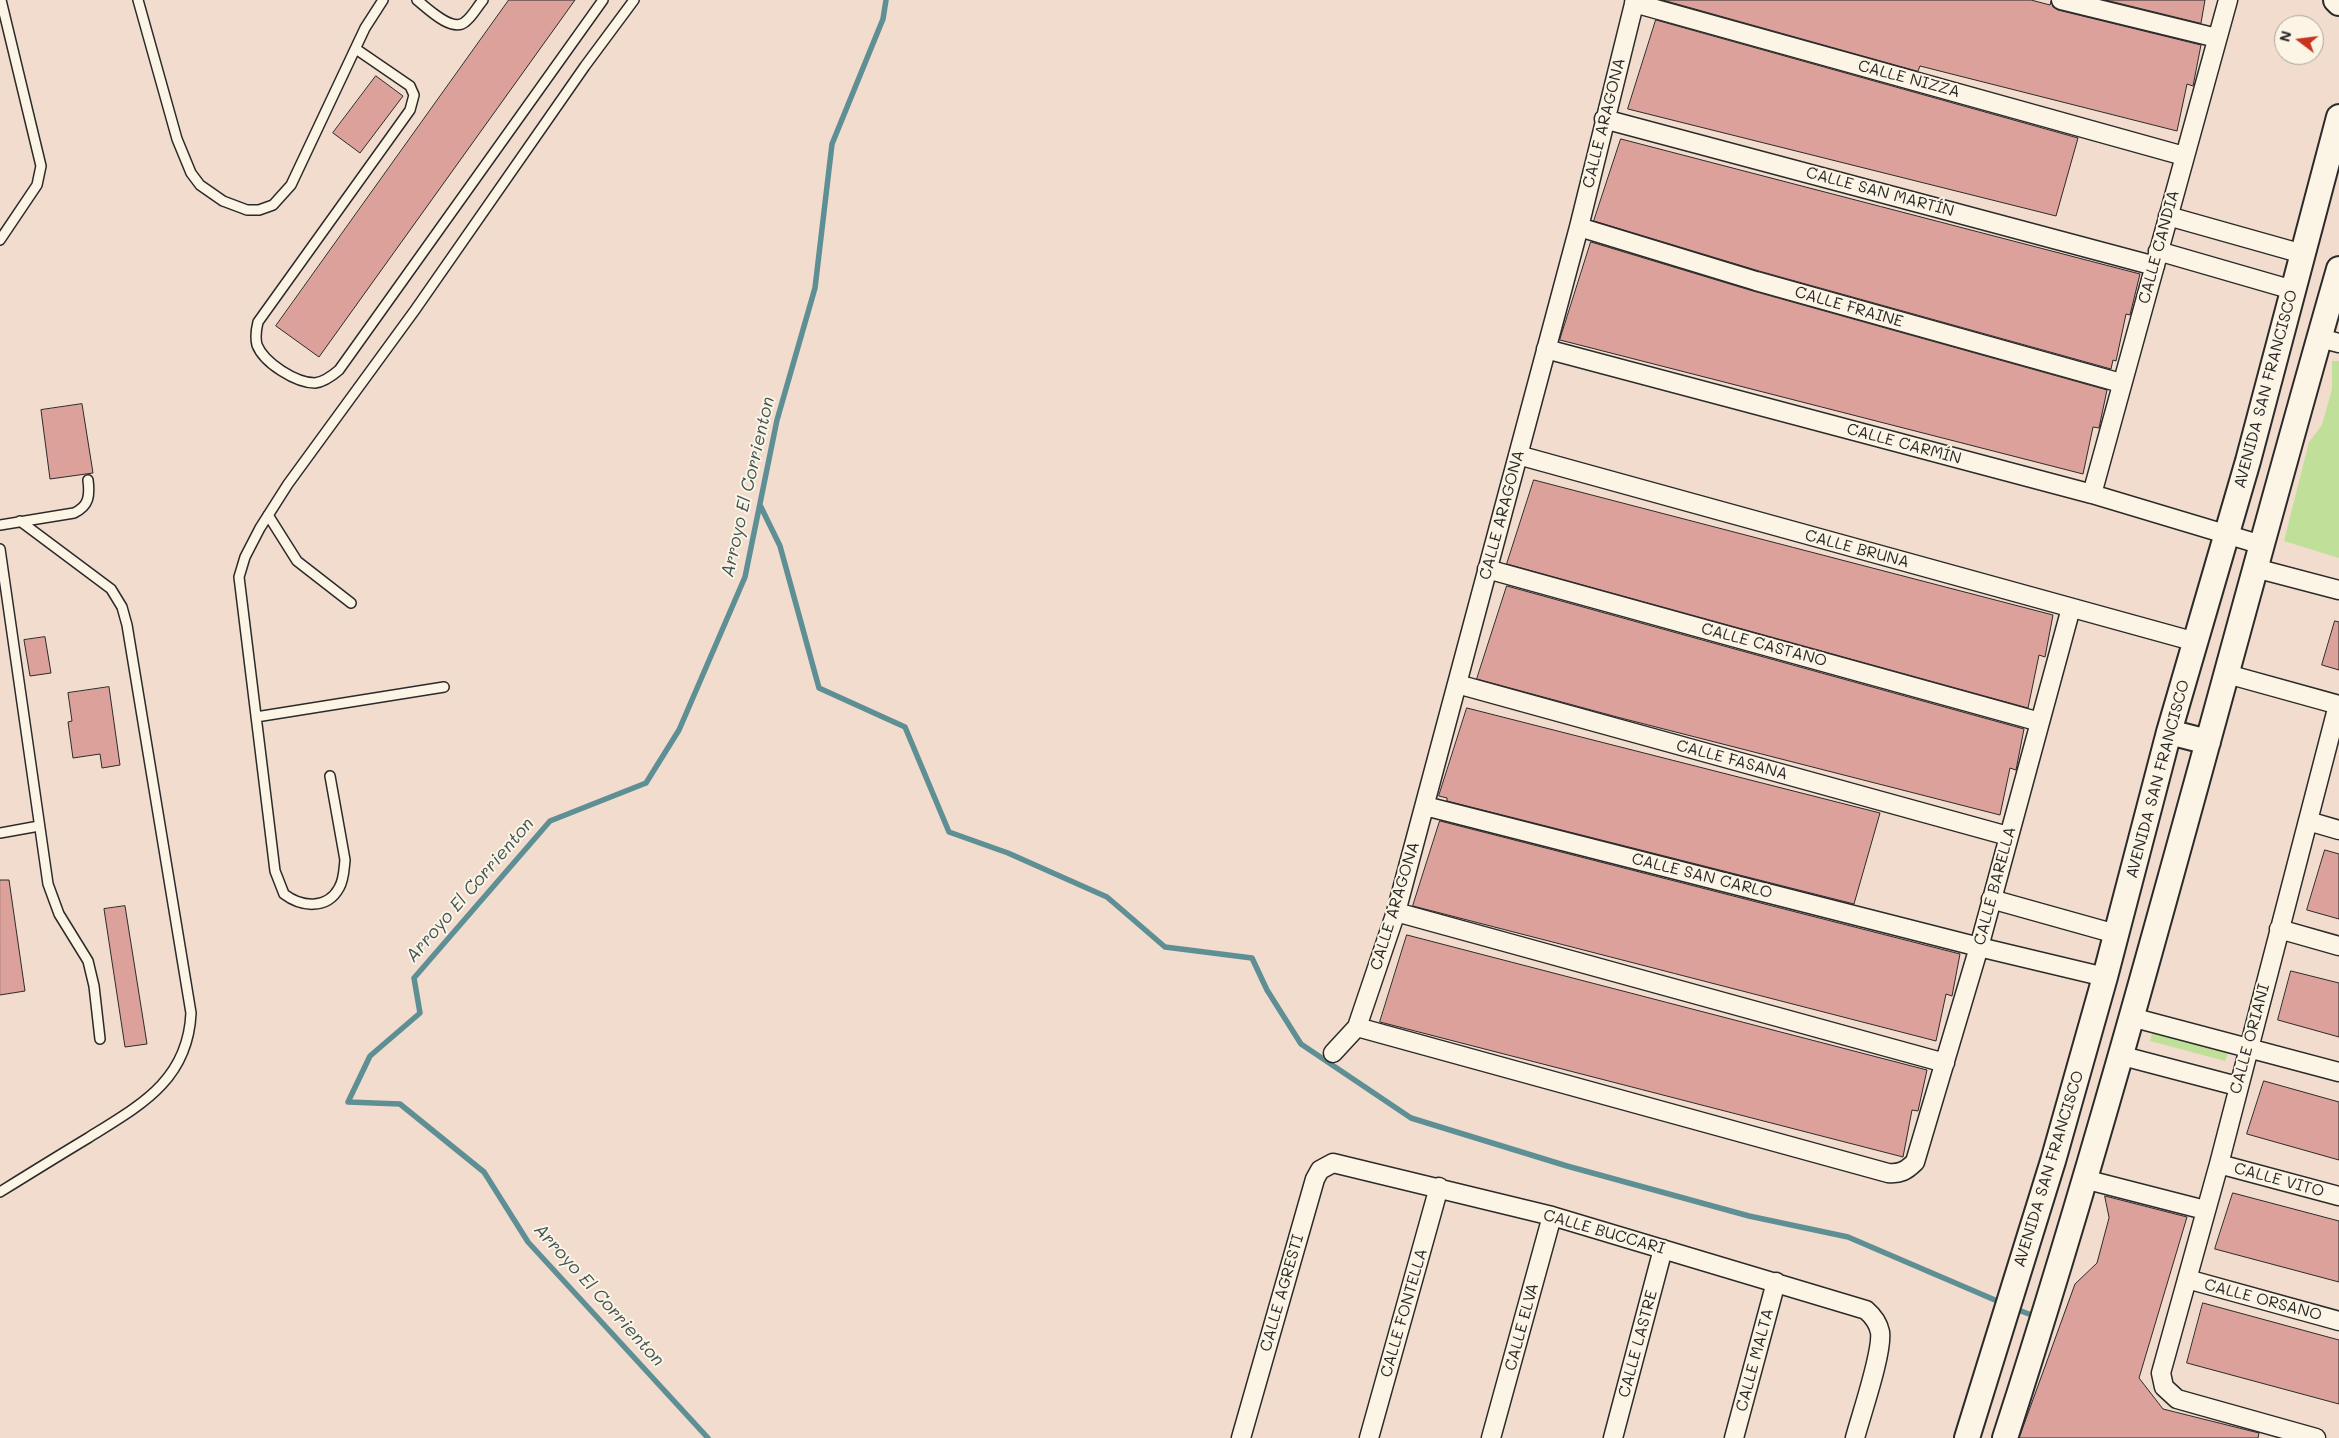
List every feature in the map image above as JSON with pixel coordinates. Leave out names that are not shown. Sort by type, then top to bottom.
[{"type":"street","points":[[2061,0],[2217,38]]},
{"type":"street","name":"CALLE CANDIA","points":[[2092,494],[2228,0]]},
{"type":"street","points":[[2336,0],[2339,3]]},
{"type":"street","name":"CALLE ARAGONA","points":[[1357,1027],[1396,912],[1425,806],[1579,228],[1604,119],[1635,2]]},
{"type":"street","name":"CALLE NIZZA","points":[[1635,2],[2184,156]]},
{"type":"street","name":"AVENIDA SAN FRANCISCO","points":[[1967,1438],[2053,1161],[2105,977],[2170,732],[2226,535],[2339,117]]},
{"type":"street","name":"CALLE SAN MARTÍN","points":[[1604,119],[2156,258],[2292,290]]},
{"type":"street","points":[[2168,216],[2303,254]]},
{"type":"street","name":"CALLE FRAINE","points":[[1579,228],[1756,281],[2122,383]]},
{"type":"street","points":[[2005,1438],[2084,1179],[2208,742],[2255,568],[2329,341],[2339,269]]},
{"type":"street","name":"CALLE CARMÍN","points":[[1546,349],[2092,494],[2262,545]]},
{"type":"street","name":"CALLE BRUNA","points":[[1518,455],[2196,642]]},
{"type":"street","points":[[2255,568],[2339,590]]},
{"type":"street","name":"CALLE CASTANO","points":[[1488,569],[2040,722]]},
{"type":"street","name":"CALLE BARELLA","points":[[1357,1027],[1888,1174],[1898,1174],[1907,1170],[1915,1162],[1979,947],[2071,608]]},
{"type":"street","points":[[2227,674],[2338,705]]},
{"type":"street","name":"CALLE FASANA","points":[[1456,684],[2008,836]]},
{"type":"street","name":"CALLE ORIANI","points":[[2316,1438],[2177,1399],[2164,1387],[2160,1373],[2219,1164],[2237,1086],[2338,705]]},
{"type":"street","points":[[2170,732],[2208,742]]},
{"type":"street","name":"CALLE SAN CARLO","points":[[1425,806],[1979,947],[2105,977]]},
{"type":"street","points":[[2308,821],[2339,830]]},
{"type":"street","points":[[1991,899],[2116,934]]},
{"type":"street","points":[[1396,912],[1945,1063]]},
{"type":"street","points":[[2279,929],[2339,946]]},
{"type":"street","points":[[2130,1017],[2339,1072]]},
{"type":"street","points":[[1333,1053],[1357,1027]]},
{"type":"street","points":[[2119,1055],[2237,1086]]},
{"type":"street","name":"CALLE BUCCARI","points":[[1340,1163],[1552,1216],[1866,1310],[1875,1318],[1878,1326],[1879,1346],[1855,1438]]},
{"type":"street","name":"CALLE AGRESTI","points":[[1240,1438],[1315,1179],[1327,1165],[1340,1163]]},
{"type":"street","name":"CALLE VITO","points":[[2219,1164],[2339,1196]]},
{"type":"street","points":[[2084,1179],[2205,1210]]},
{"type":"street","name":"CALLE FONTELLA","points":[[1369,1438],[1439,1187]]},
{"type":"street","name":"CALLE ELVA","points":[[1491,1438],[1552,1216]]},
{"type":"street","name":"CALLE LASTRE","points":[[1613,1438],[1663,1249]]},
{"type":"street","name":"CALLE ORSANO","points":[[2187,1279],[2339,1321]]},
{"type":"street","name":"CALLE MALTA","points":[[1734,1438],[1776,1282]]},
{"type":"lane","points":[[0,240],[37,185],[41,166],[1,0]]},
{"type":"lane","points":[[138,0],[177,139],[191,173],[210,193],[247,210],[259,210],[273,205],[291,185],[381,0]]},
{"type":"lane","points":[[417,0],[452,25],[460,25],[466,22],[482,0]]},
{"type":"lane","points":[[356,48],[410,86],[414,100],[410,110],[258,322],[256,337],[260,351],[280,369],[300,379],[314,383],[331,377],[339,370],[603,0]]},
{"type":"lane","points":[[330,776],[345,860],[343,874],[339,888],[334,895],[316,905],[308,905],[290,899],[284,894],[278,883],[239,577],[244,557],[288,484],[415,310],[585,66],[634,0]]},
{"type":"lane","points":[[0,524],[74,513],[81,510],[86,505],[90,494],[88,480]]},
{"type":"lane","points":[[268,515],[297,561],[352,603]]},
{"type":"lane","points":[[0,1192],[151,1097],[172,1073],[181,1056],[189,1032],[191,1012],[132,654],[122,607],[112,589],[20,521]]},
{"type":"lane","points":[[0,549],[48,884],[53,900],[69,932],[88,962],[100,1039]]},
{"type":"lane","points":[[256,718],[444,687]]},
{"type":"lane","points":[[0,833],[39,826]]},
{"type":"green space","points":[[2332,361],[2339,361],[2339,558],[2284,541],[2309,442],[2322,425],[2332,389]]},
{"type":"green space","points":[[2153,1030],[2230,1048],[2225,1061],[2150,1041]]},
{"type":"building","points":[[509,0],[575,0],[319,357],[276,326]]},
{"type":"building","points":[[1663,0],[2031,0],[2050,5],[2051,1],[2053,7],[2058,10],[2201,45],[2193,86],[2187,84],[2177,131],[1920,66],[1918,71]]},
{"type":"building","points":[[2106,0],[2205,0],[2201,23]]},
{"type":"building","points":[[1656,20],[2078,138],[2056,216],[1628,109]]},
{"type":"building","points":[[376,76],[403,96],[360,153],[333,133]]},
{"type":"building","points":[[1621,139],[2140,274],[2130,315],[2126,314],[2116,361],[2113,360],[2111,369],[1759,271],[1594,221]]},
{"type":"building","points":[[1591,242],[1753,291],[2107,390],[2099,428],[2093,427],[2083,474],[1560,340]]},
{"type":"building","points":[[82,404],[93,473],[50,479],[41,410]]},
{"type":"building","points":[[1534,480],[2053,615],[2045,657],[2039,655],[2028,708],[1507,564]]},
{"type":"building","points":[[1507,586],[2024,729],[2016,770],[2010,768],[2000,815],[1617,717],[1477,679]]},
{"type":"building","points":[[2335,621],[2339,622],[2339,670],[2322,665]]},
{"type":"building","points":[[45,637],[51,673],[30,676],[24,640]]},
{"type":"building","points":[[109,687],[120,765],[102,768],[100,754],[73,758],[68,722],[72,721],[68,693]]},
{"type":"building","points":[[1467,708],[1880,813],[1854,904],[1447,801],[1447,798],[1439,796]]},
{"type":"building","points":[[1440,821],[1960,954],[1952,996],[1946,994],[1936,1041],[1413,906]]},
{"type":"building","points":[[2325,850],[2339,854],[2339,919],[2307,910]]},
{"type":"building","points":[[0,880],[9,880],[25,991],[0,995]]},
{"type":"building","points":[[125,906],[147,1044],[125,1047],[104,909]]},
{"type":"building","points":[[1407,935],[1927,1070],[1918,1111],[1912,1110],[1903,1157],[1380,1022]]},
{"type":"building","points":[[2291,971],[2339,983],[2339,1037],[2278,1020]]},
{"type":"building","points":[[2264,1081],[2339,1102],[2339,1160],[2247,1134]]},
{"type":"building","points":[[2233,1193],[2339,1221],[2339,1282],[2215,1249]]},
{"type":"building","points":[[2105,1196],[2187,1217],[2139,1378],[2163,1409],[2259,1433],[2258,1438],[2019,1438],[2075,1284],[2097,1263],[2109,1218]]},
{"type":"building","points":[[2203,1303],[2339,1340],[2339,1404],[2187,1363]]},
{"type":"waterway","name":"Arroyo El Corrienton","points":[[708,1438],[528,1242],[484,1172],[400,1104],[348,1102],[370,1056],[420,1013],[414,978],[550,821],[646,783],[679,730],[745,577],[777,420],[815,288],[832,144],[883,19],[886,0]]},
{"type":"waterway","points":[[760,505],[780,546],[819,688],[905,727],[949,832],[1008,853],[1107,897],[1165,947],[1252,958],[1267,990],[1301,1044],[1411,1118],[1567,1166],[1749,1216],[1848,1237],[2002,1303]]},
{"type":"waterway","points":[[2013,1308],[2037,1317]]}]
